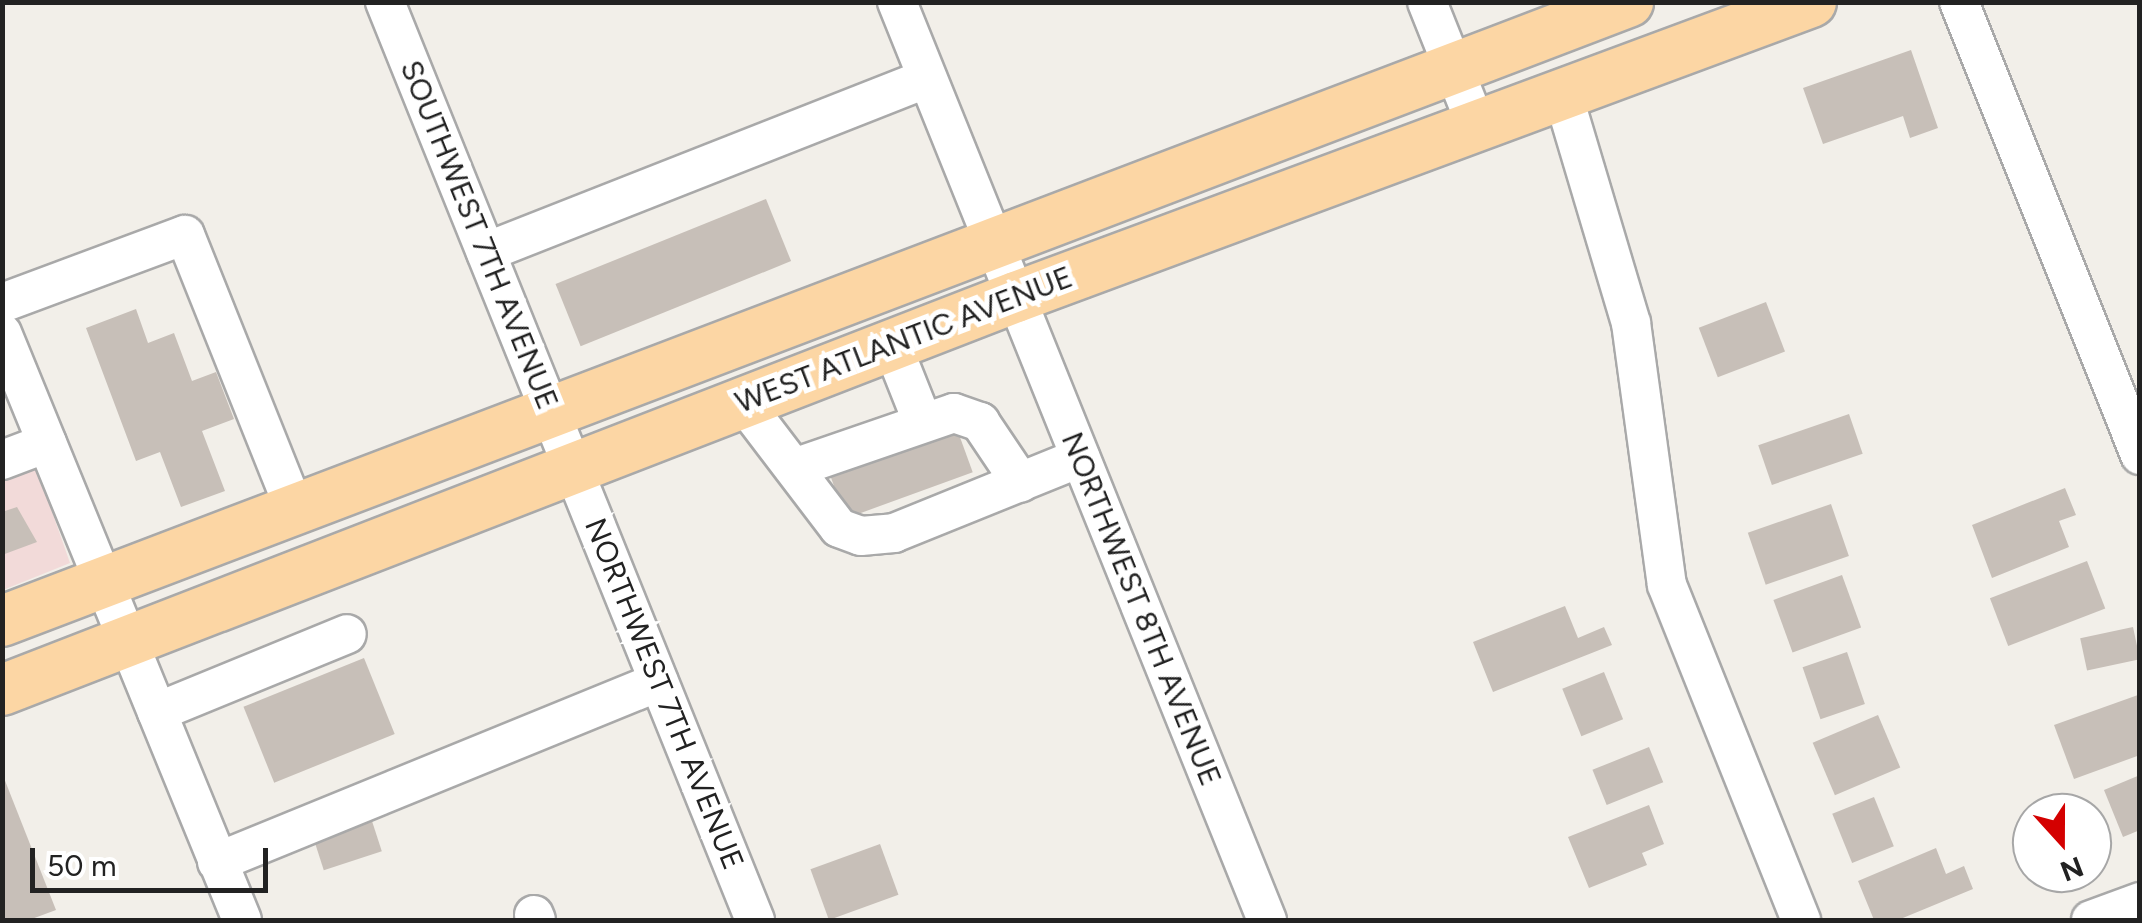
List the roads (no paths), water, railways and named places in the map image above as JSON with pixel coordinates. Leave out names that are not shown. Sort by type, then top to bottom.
[{"type":"main road","name":"WEST ATLANTIC AVENUE","points":[[2,621],[550,408],[1628,2]]},
{"type":"main road","name":"WEST ATLANTIC AVENUE","points":[[2,690],[1016,297],[1811,2]]},
{"type":"street","name":"SOUTHWEST 7TH AVENUE","points":[[385,2],[572,468]]},
{"type":"street","name":"NORTHWEST 8TH AVENUE","points":[[896,2],[1268,920]]},
{"type":"street","points":[[1427,2],[1477,128]]},
{"type":"street","points":[[1959,2],[2126,384],[2140,455]]},
{"type":"street","points":[[486,252],[927,78]]},
{"type":"street","points":[[1563,95],[1631,323],[1667,585],[1801,920]]},
{"type":"street","points":[[2,303],[184,235],[294,507]]},
{"type":"street","points":[[2,333],[217,862],[228,916]]},
{"type":"street","points":[[892,345],[921,418]]},
{"type":"street","points":[[743,402],[840,528],[861,536],[894,533],[1080,458]]},
{"type":"street","points":[[794,468],[921,418],[954,413],[980,422],[1021,483]]},
{"type":"street","points":[[2,460],[47,443]]},
{"type":"street","name":"NORTHWEST 7TH AVENUE","points":[[572,468],[749,919]]},
{"type":"street","points":[[156,712],[347,634]]},
{"type":"street","points":[[217,862],[659,682]]},
{"type":"street","points":[[2091,920],[2140,902]]}]
